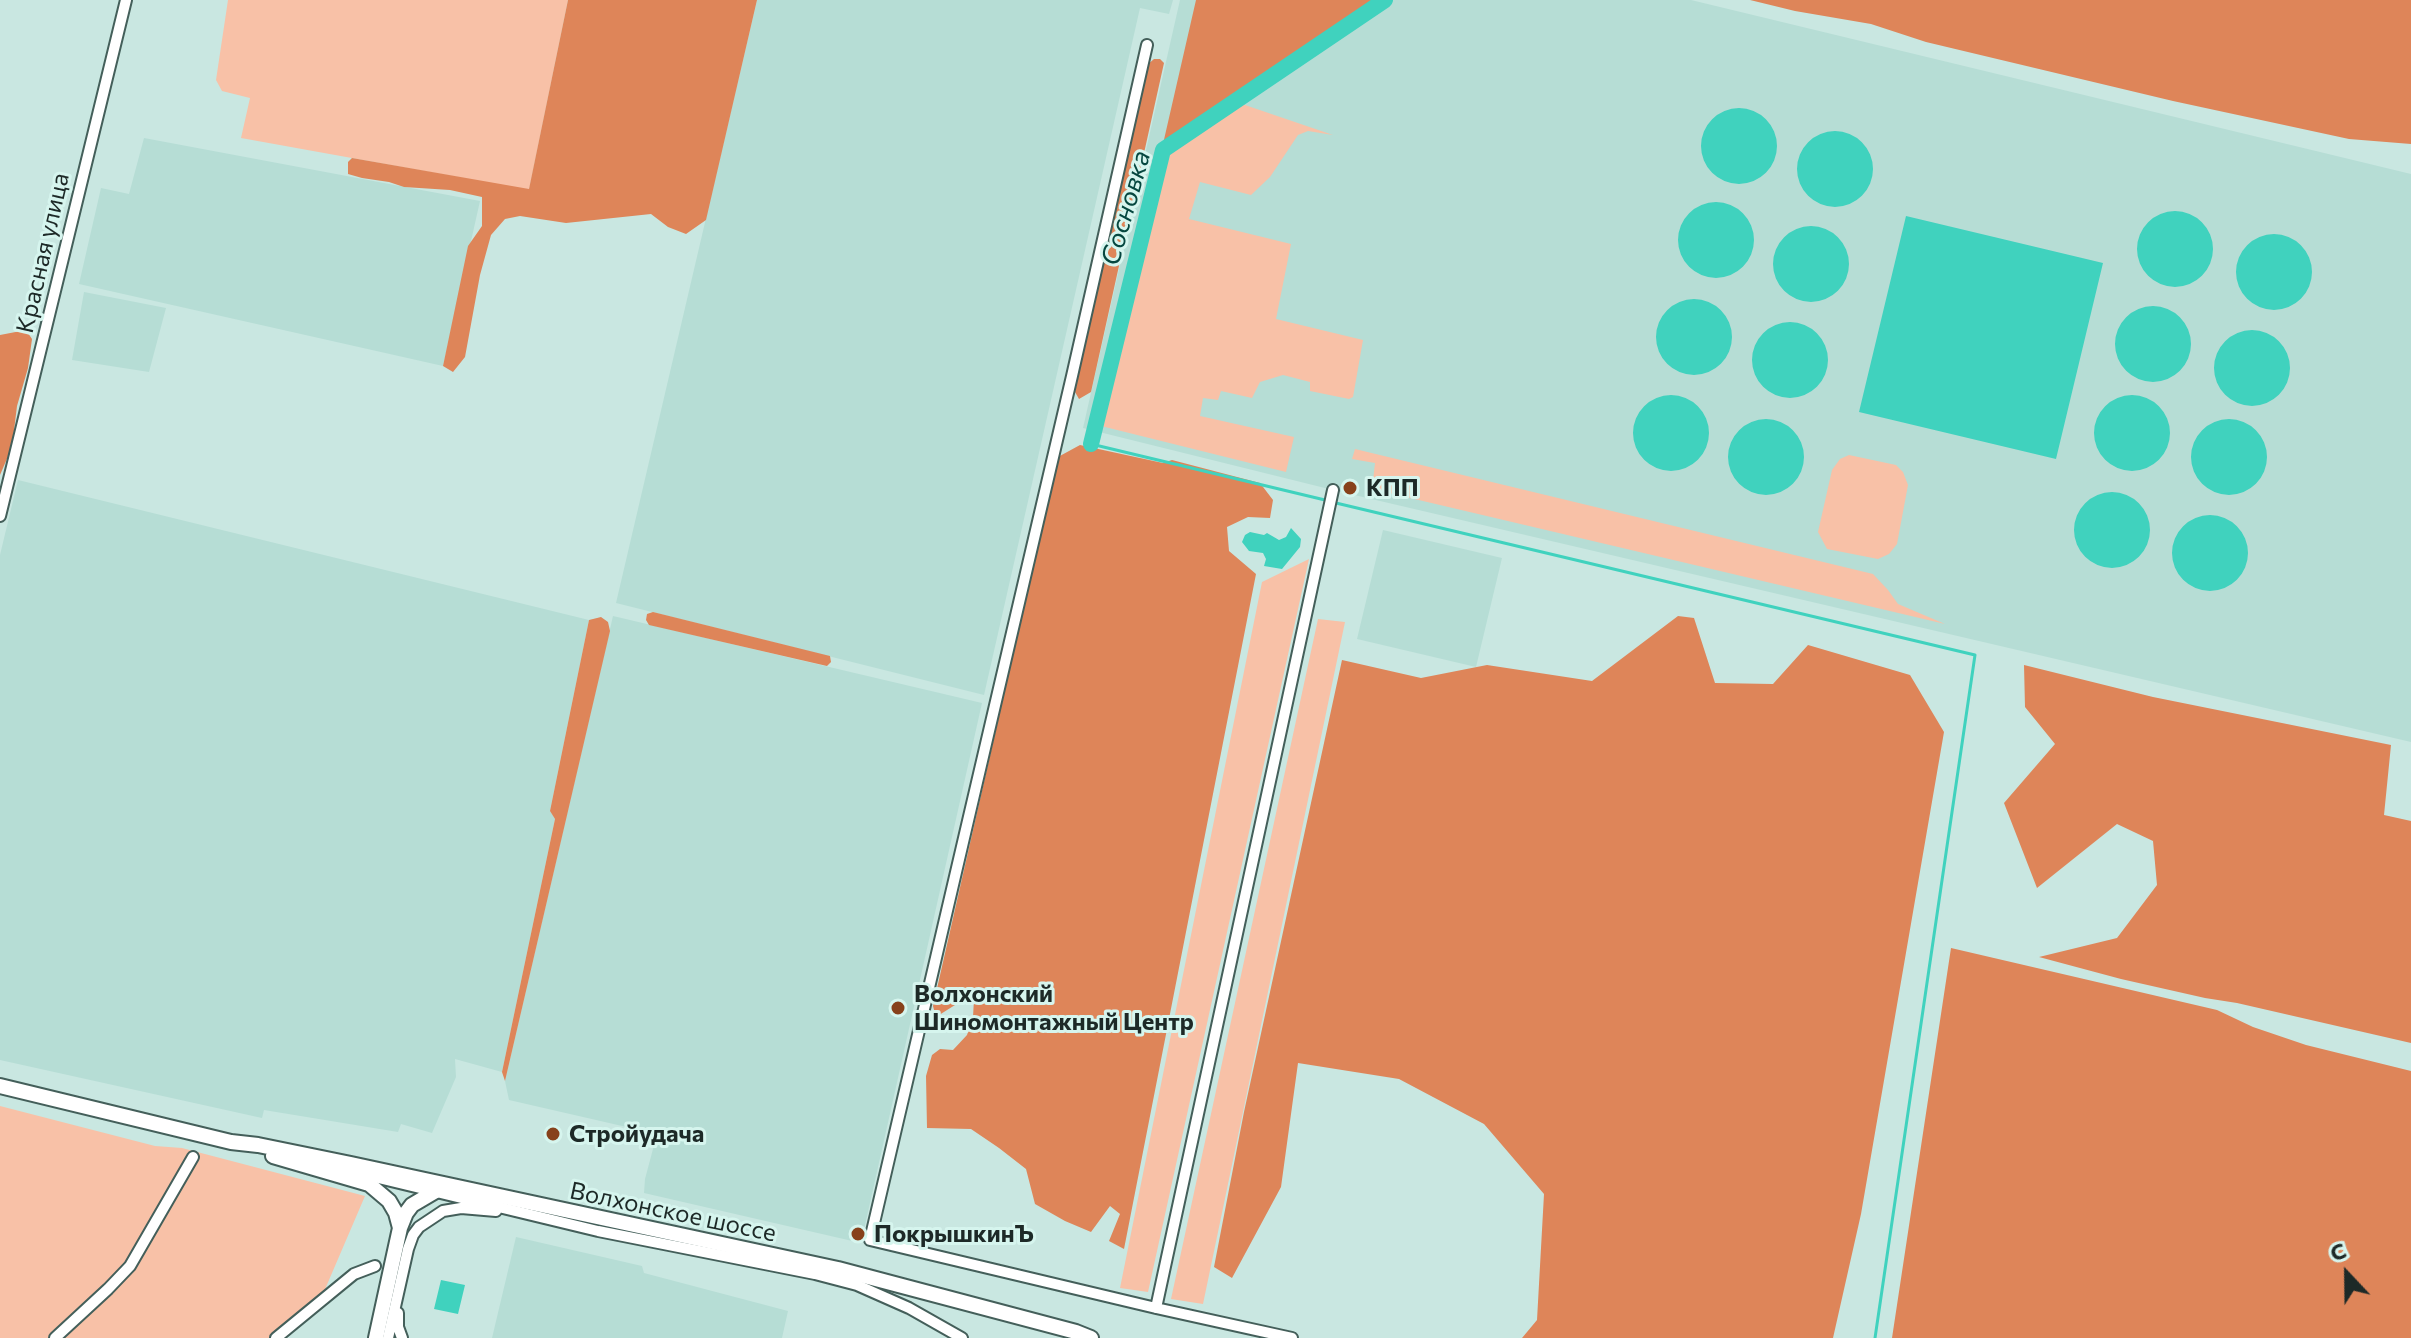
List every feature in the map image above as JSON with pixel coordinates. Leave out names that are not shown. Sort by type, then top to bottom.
[{"type":"main road","name":"Волхонское шоссе","points":[[0,1086],[231,1142],[258,1145],[441,1188],[838,1269],[1076,1332]]},
{"type":"main road","name":"Волхонское шоссе","points":[[231,1142],[283,1159]]},
{"type":"main road","points":[[283,1159],[369,1184],[389,1201],[400,1228]]},
{"type":"main road","points":[[376,1338],[400,1228],[412,1205],[441,1188]]},
{"type":"main road","points":[[365,1338],[389,1279]]},
{"type":"main road","points":[[1076,1332],[1091,1338]]},
{"type":"street","name":"Красная улица","points":[[0,516],[126,0]]},
{"type":"street","points":[[1147,45],[870,1240],[1292,1338]]},
{"type":"street","points":[[1156,1308],[1333,490]]},
{"type":"street","points":[[55,1338],[130,1266],[193,1157]]},
{"type":"street","name":"Волхонское шоссе","points":[[283,1159],[441,1188],[544,1218],[857,1285],[909,1308],[962,1338]]},
{"type":"street","points":[[388,1338],[413,1235],[434,1215],[443,1211],[479,1209],[544,1218]]},
{"type":"street","points":[[276,1338],[354,1274],[375,1266]]},
{"type":"street","points":[[397,1299],[398,1327],[402,1338]]},
{"type":"street","name":"Волхонское шоссе","points":[[1076,1332],[1104,1338]]},
{"type":"shaded area","points":[[228,0],[568,0],[529,190],[241,138],[250,98],[222,91],[216,80]]},
{"type":"shaded area","points":[[568,0],[757,0],[706,220],[686,234],[668,227],[651,214],[566,223],[520,216],[505,219],[491,235],[480,275],[465,357],[453,372],[443,366],[468,246],[482,226],[482,197],[362,178],[348,174],[348,162],[352,158],[529,189]]},
{"type":"shaded area","points":[[757,0],[1173,0],[1169,14],[1140,8],[984,695],[616,603]]},
{"type":"shaded area","points":[[1180,0],[1691,0],[2411,174],[2411,742],[1333,490],[1083,428]]},
{"type":"shaded area","points":[[1196,0],[1374,0],[1163,144]]},
{"type":"shaded area","points":[[1750,0],[2411,0],[2411,144],[2349,139],[2173,101],[1926,42],[1871,24]]},
{"type":"shaded area","points":[[1154,59],[1164,63],[1091,392],[1079,399],[1075,392],[1132,130],[1147,65]]},
{"type":"shaded area","points":[[1242,104],[1333,135],[1308,131],[1298,135],[1270,177],[1251,195],[1200,182],[1189,219],[1291,244],[1276,319],[1363,340],[1353,397],[1349,399],[1310,391],[1310,382],[1283,375],[1260,382],[1252,398],[1221,391],[1218,400],[1203,398],[1200,416],[1294,437],[1286,472],[1101,426],[1164,158]]},
{"type":"shaded area","points":[[1739,108],[1753,111],[1766,119],[1774,132],[1777,146],[1774,160],[1766,173],[1753,181],[1739,184],[1725,181],[1712,173],[1704,160],[1701,146],[1704,132],[1712,119],[1725,111]]},
{"type":"shaded area","points":[[1835,131],[1849,134],[1862,142],[1870,155],[1873,169],[1870,183],[1862,196],[1849,204],[1835,207],[1821,204],[1808,196],[1800,183],[1797,169],[1800,155],[1808,142],[1821,134]]},
{"type":"shaded area","points":[[144,138],[480,201],[443,366],[79,284],[101,188],[129,194]]},
{"type":"shaded area","points":[[1716,202],[1730,205],[1743,213],[1751,226],[1754,240],[1751,254],[1743,267],[1730,275],[1716,278],[1702,275],[1689,267],[1681,254],[1678,240],[1681,226],[1689,213],[1702,205]]},
{"type":"shaded area","points":[[2175,211],[2189,214],[2202,222],[2210,235],[2213,249],[2210,263],[2202,276],[2189,284],[2175,287],[2161,284],[2148,276],[2140,263],[2137,249],[2140,235],[2148,222],[2161,214]]},
{"type":"shaded area","points":[[1906,216],[2103,263],[2056,459],[1859,412]]},
{"type":"shaded area","points":[[1811,226],[1825,229],[1838,237],[1846,250],[1849,264],[1846,278],[1838,291],[1825,299],[1811,302],[1797,299],[1784,291],[1776,278],[1773,264],[1776,250],[1784,237],[1797,229]]},
{"type":"shaded area","points":[[2274,234],[2288,237],[2301,245],[2309,258],[2312,272],[2309,286],[2301,299],[2288,307],[2274,310],[2260,307],[2247,299],[2239,286],[2236,272],[2239,258],[2247,245],[2260,237]]},
{"type":"shaded area","points":[[84,292],[166,308],[149,372],[72,360]]},
{"type":"shaded area","points":[[1694,299],[1708,302],[1721,310],[1729,323],[1732,337],[1729,351],[1721,364],[1708,372],[1694,375],[1680,372],[1667,364],[1659,351],[1656,337],[1659,323],[1667,310],[1680,302]]},
{"type":"shaded area","points":[[2153,306],[2167,309],[2180,317],[2188,330],[2191,344],[2188,358],[2180,371],[2167,379],[2153,382],[2139,379],[2126,371],[2118,358],[2115,344],[2118,330],[2126,317],[2139,309]]},
{"type":"shaded area","points":[[1790,322],[1804,325],[1817,333],[1825,346],[1828,360],[1825,374],[1817,387],[1804,395],[1790,398],[1776,395],[1763,387],[1755,374],[1752,360],[1755,346],[1763,333],[1776,325]]},
{"type":"shaded area","points":[[26,330],[32,339],[28,368],[17,406],[12,447],[0,475],[0,335]]},
{"type":"shaded area","points":[[2252,330],[2266,333],[2279,341],[2287,354],[2290,368],[2287,382],[2279,395],[2266,403],[2252,406],[2238,403],[2225,395],[2217,382],[2214,368],[2217,354],[2225,341],[2238,333]]},
{"type":"shaded area","points":[[1671,395],[1685,398],[1698,406],[1706,419],[1709,433],[1706,447],[1698,460],[1685,468],[1671,471],[1657,468],[1644,460],[1636,447],[1633,433],[1636,419],[1644,406],[1657,398]]},
{"type":"shaded area","points":[[2132,395],[2146,398],[2159,406],[2167,419],[2170,433],[2167,447],[2159,460],[2146,468],[2132,471],[2118,468],[2105,460],[2097,447],[2094,433],[2097,419],[2105,406],[2118,398]]},
{"type":"shaded area","points":[[1766,419],[1780,422],[1793,430],[1801,443],[1804,457],[1801,471],[1793,484],[1780,492],[1766,495],[1752,492],[1739,484],[1731,471],[1728,457],[1731,443],[1739,430],[1752,422]]},
{"type":"shaded area","points":[[2229,419],[2243,422],[2256,430],[2264,443],[2267,457],[2264,471],[2256,484],[2243,492],[2229,495],[2215,492],[2202,484],[2194,471],[2191,457],[2194,443],[2202,430],[2215,422]]},
{"type":"shaded area","points":[[1080,445],[1163,463],[1172,460],[1260,483],[1273,500],[1270,518],[1248,517],[1227,527],[1229,551],[1256,574],[1124,1249],[1109,1241],[1120,1214],[1110,1206],[1091,1232],[1065,1221],[1035,1204],[1026,1169],[971,1129],[927,1128],[926,1076],[932,1055],[940,1049],[953,1050],[967,1035],[973,1017],[974,999],[955,1005],[936,1017],[933,1006],[1058,457]]},
{"type":"shaded area","points":[[1355,449],[1873,574],[1898,604],[1945,624],[1372,489],[1375,463],[1352,459]]},
{"type":"shaded area","points":[[1849,455],[1896,465],[1903,472],[1908,485],[1897,544],[1889,554],[1878,559],[1827,549],[1818,532],[1832,470],[1840,459]]},
{"type":"shaded area","points":[[18,480],[589,620],[550,811],[555,819],[502,1072],[455,1059],[456,1077],[432,1133],[401,1124],[398,1132],[264,1110],[262,1118],[0,1060],[0,555]]},
{"type":"shaded area","points":[[2112,492],[2126,495],[2139,503],[2147,516],[2150,530],[2147,544],[2139,557],[2126,565],[2112,568],[2098,565],[2085,557],[2077,544],[2074,530],[2077,516],[2085,503],[2098,495]]},
{"type":"shaded area","points":[[2210,515],[2224,518],[2237,526],[2245,539],[2248,553],[2245,567],[2237,580],[2224,588],[2210,591],[2196,588],[2183,580],[2175,567],[2172,553],[2175,539],[2183,526],[2196,518]]},
{"type":"shaded area","points":[[1291,528],[1301,539],[1300,547],[1282,569],[1264,566],[1266,559],[1263,553],[1249,551],[1242,542],[1250,532],[1267,533],[1279,540],[1286,537]]},
{"type":"shaded area","points":[[1383,530],[1502,558],[1476,667],[1357,639]]},
{"type":"shaded area","points":[[1309,559],[1148,1292],[1120,1288],[1262,582]]},
{"type":"shaded area","points":[[653,612],[830,656],[831,662],[827,666],[649,625],[647,614]]},
{"type":"shaded area","points":[[613,616],[982,703],[861,1243],[644,1193],[657,1134],[509,1100],[505,1081]]},
{"type":"shaded area","points":[[1678,616],[1694,618],[1715,683],[1773,684],[1808,645],[1910,675],[1944,732],[1861,1214],[1833,1338],[1522,1338],[1537,1320],[1544,1194],[1484,1124],[1399,1079],[1298,1063],[1281,1187],[1232,1278],[1214,1267],[1244,1112],[1342,660],[1421,678],[1487,665],[1592,681]]},
{"type":"shaded area","points":[[601,617],[608,622],[610,631],[505,1081],[502,1072],[555,819],[550,811],[589,620]]},
{"type":"shaded area","points":[[1318,619],[1345,622],[1203,1304],[1171,1299]]},
{"type":"shaded area","points":[[2024,665],[2153,697],[2391,745],[2384,815],[2411,821],[2411,1043],[2121,979],[2039,957],[2117,938],[2157,885],[2153,841],[2117,824],[2037,888],[2004,803],[2055,744],[2025,707]]},
{"type":"shaded area","points":[[1951,948],[2217,1010],[2253,1027],[2306,1045],[2411,1071],[2411,1338],[1892,1338]]},
{"type":"shaded area","points":[[0,1106],[155,1146],[182,1148],[365,1196],[323,1294],[273,1338],[0,1338]]},
{"type":"shaded area","points":[[516,1237],[642,1266],[644,1273],[788,1311],[782,1338],[492,1338]]},
{"type":"shaded area","points":[[441,1280],[465,1285],[458,1314],[434,1309]]},
{"type":"waterway","name":"Сосновка","points":[[1091,444],[1163,150],[1385,0]]},
{"type":"waterway","points":[[1091,444],[1325,500]]},
{"type":"waterway","points":[[1336,503],[1975,655],[1875,1338]]},
{"type":"place","name":"КПП","points":[[1350,488]]},
{"type":"place","name":"Волхонский Шиномонтажный Центр","points":[[898,1008]]},
{"type":"place","name":"Стройудача","points":[[553,1134]]},
{"type":"place","name":"ПокрышкинЪ","points":[[858,1234]]}]
